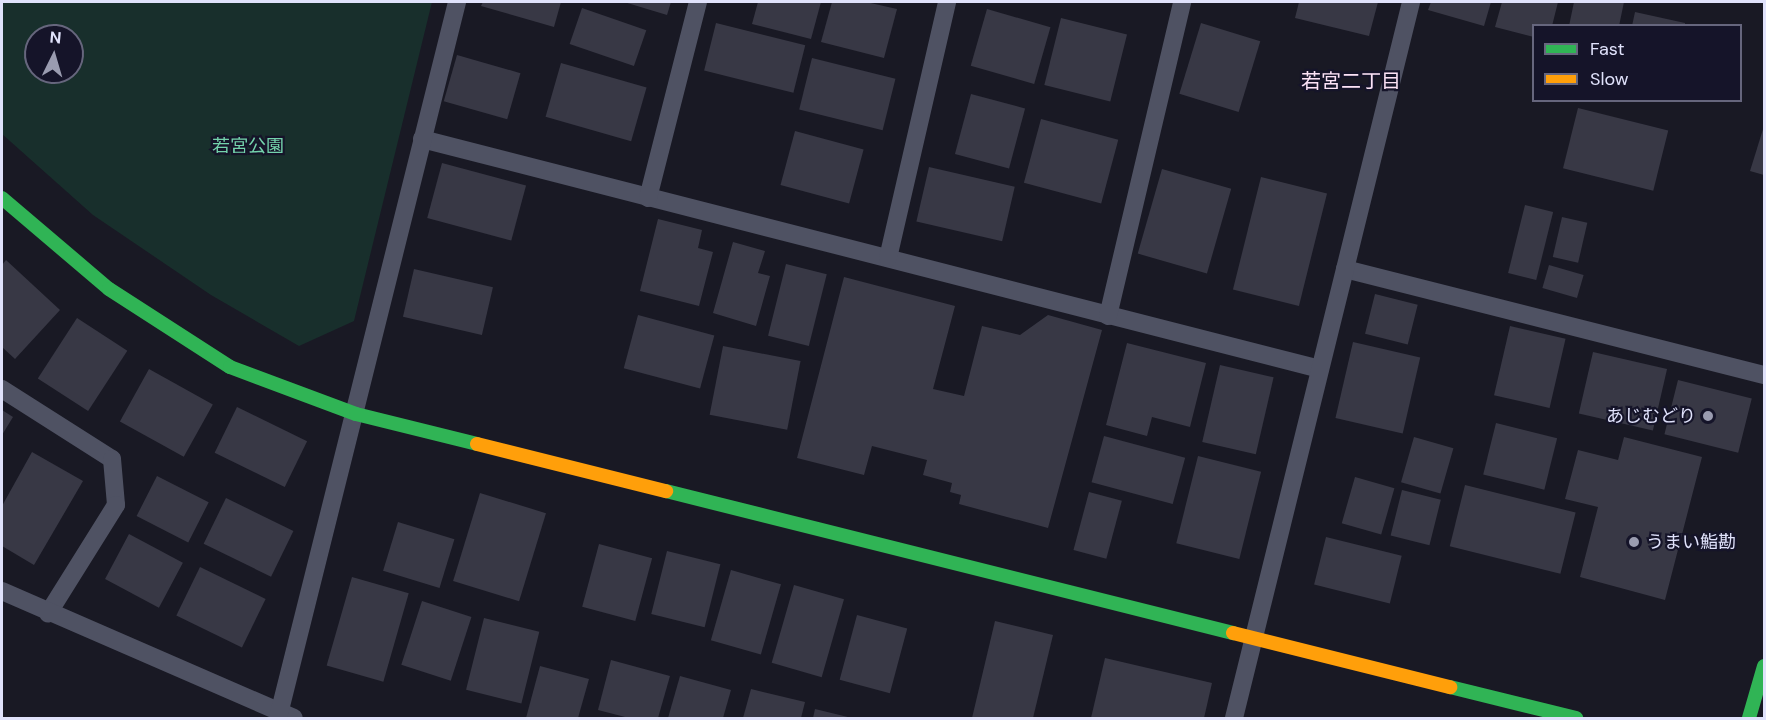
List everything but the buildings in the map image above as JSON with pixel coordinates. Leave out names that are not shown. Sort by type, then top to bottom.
[{"type":"street","points":[[2,198],[109,289],[230,367],[356,414],[1576,718]]},
{"type":"street","points":[[1749,718],[1764,666]]},
{"type":"lane","points":[[2,591],[48,614],[284,717],[457,2]]},
{"type":"lane","points":[[648,198],[698,2]]},
{"type":"lane","points":[[888,258],[947,2]]},
{"type":"lane","points":[[1108,316],[1182,2]]},
{"type":"lane","points":[[1234,718],[1411,2]]},
{"type":"lane","points":[[422,139],[1320,369]]},
{"type":"lane","points":[[1345,269],[1764,375]]},
{"type":"lane","points":[[2,389],[112,459],[116,505],[48,614]]},
{"type":"green space","name":"若宮公園","points":[[2,2],[432,2],[354,321],[299,346],[211,295],[93,215],[2,134]]},
{"type":"traffic: fast","points":[[2,198],[109,289],[230,367],[356,414],[477,444]]},
{"type":"traffic: fast","points":[[666,491],[1233,633]]},
{"type":"traffic: fast","points":[[1749,718],[1764,666]]},
{"type":"traffic: fast","points":[[1450,687],[1576,718]]},
{"type":"traffic: slow","points":[[477,444],[666,491]]},
{"type":"traffic: slow","points":[[1233,633],[1450,687]]},
{"type":"place","name":"あじむどり","points":[[1708,416]]},
{"type":"place","name":"うまい鮨勘","points":[[1634,542]]},
{"type":"district","name":"若宮二丁目","points":[[1351,81]]}]
